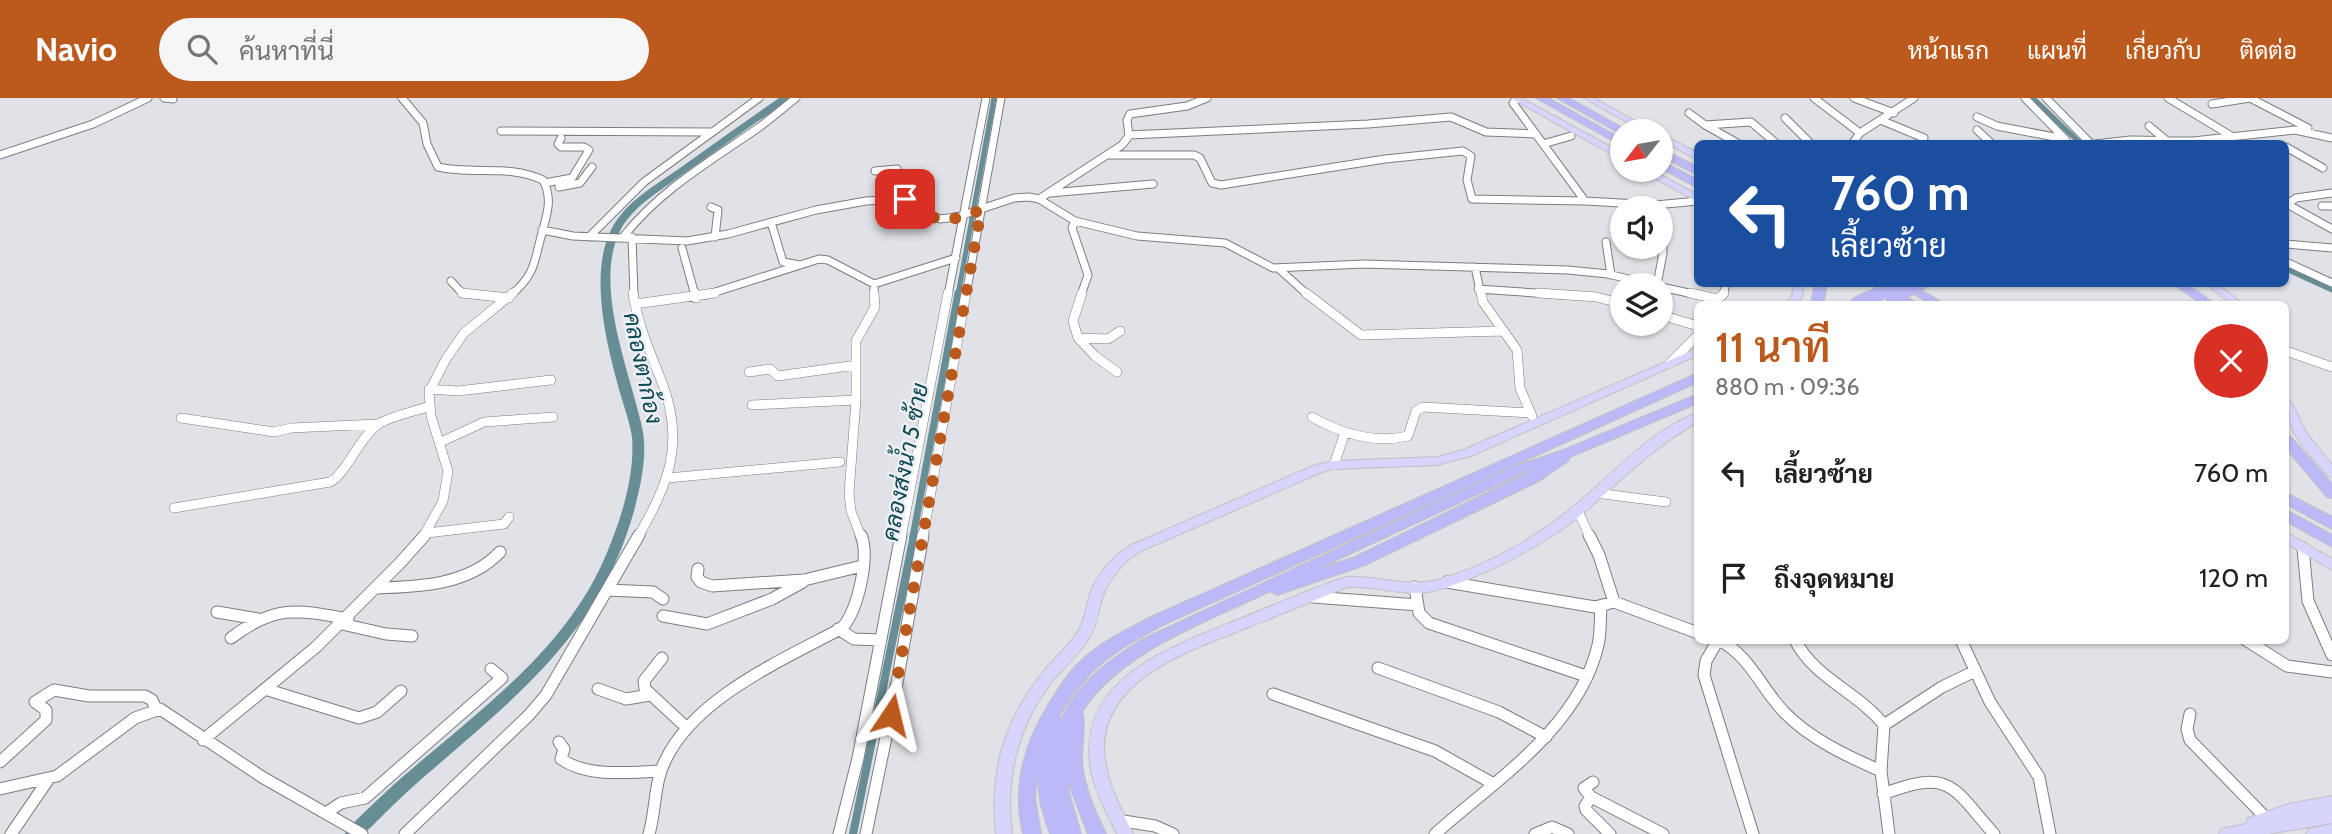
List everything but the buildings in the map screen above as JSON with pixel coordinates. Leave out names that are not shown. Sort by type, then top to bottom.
[{"type":"highway","points":[[1541,98],[1610,136]]},
{"type":"highway","points":[[1562,98],[1610,124]]},
{"type":"highway","points":[[1673,158],[1694,170]]},
{"type":"highway","points":[[1673,171],[1694,183]]},
{"type":"highway","points":[[1881,287],[1907,301]]},
{"type":"highway","points":[[1863,301],[1894,287]]},
{"type":"highway","points":[[1907,287],[1933,301]]},
{"type":"highway","points":[[1885,301],[1916,287]]},
{"type":"highway","points":[[2184,287],[2205,301]]},
{"type":"highway","points":[[2196,287],[2217,301]]},
{"type":"highway","points":[[1611,414],[1639,396],[1694,370]]},
{"type":"highway","points":[[1032,834],[1026,797],[1031,757],[1041,729],[1079,672],[1096,658],[1157,621],[1694,379]]},
{"type":"highway","points":[[1627,426],[1657,407],[1694,390]]},
{"type":"highway","points":[[1072,834],[1059,789],[1058,753],[1063,733],[1079,702],[1103,674],[1133,652],[1242,600],[1360,561],[1534,478],[1571,452],[1694,400]]},
{"type":"highway","points":[[2289,443],[2332,493]]},
{"type":"highway","points":[[2289,500],[2332,524]]},
{"type":"highway","points":[[2289,517],[2332,542]]},
{"type":"highway","points":[[1059,834],[1050,806],[1045,763],[1049,733],[1061,699]]},
{"type":"highway","points":[[1079,702],[1073,733],[1072,764],[1083,807],[1097,834]]},
{"type":"main road","points":[[1516,98],[1610,150]]},
{"type":"main road","points":[[1588,98],[1627,119]]},
{"type":"main road","points":[[1673,144],[1694,156]]},
{"type":"main road","points":[[1666,182],[1694,198]]},
{"type":"main road","points":[[2215,287],[2234,301]]},
{"type":"main road","points":[[1004,834],[1000,813],[1001,785],[1007,749],[1016,726],[1046,679],[1084,634],[1100,586],[1121,557],[1302,475],[1334,465],[1450,459],[1533,418],[1694,353]]},
{"type":"main road","points":[[2289,409],[2302,436],[2332,473]]},
{"type":"main road","points":[[1125,834],[1098,776],[1095,756],[1101,721],[1120,688],[1154,662],[1346,582],[1361,580],[1415,587],[1446,582],[1552,529],[1661,438],[1694,419]]},
{"type":"main road","points":[[2289,539],[2332,565]]},
{"type":"main road","points":[[2233,833],[2289,811],[2332,803]]},
{"type":"main road","points":[[2233,833],[2332,816]]},
{"type":"main road","points":[[2314,834],[2332,831]]},
{"type":"street","points":[[0,155],[93,124],[148,98]]},
{"type":"street","points":[[163,98],[173,99]]},
{"type":"street","points":[[203,740],[268,690],[345,621],[427,533],[447,486],[448,466],[443,441],[428,407],[429,389],[463,334],[509,298],[536,264],[542,230],[550,210],[547,185],[537,176],[527,173],[463,171],[438,167],[429,149],[423,123],[402,98]]},
{"type":"street","points":[[592,237],[644,182],[759,98]]},
{"type":"street","points":[[405,834],[540,704],[657,503],[668,478],[673,449],[673,422],[635,304],[625,237],[647,206],[662,193],[761,126],[796,98]]},
{"type":"street","points":[[839,834],[858,758],[966,215],[986,98]]},
{"type":"street","points":[[866,834],[895,694],[1001,98]]},
{"type":"street","points":[[1039,199],[1125,142],[1129,135],[1127,120],[1132,113],[1187,106],[1208,98]]},
{"type":"street","points":[[1516,98],[1513,103],[1585,201]]},
{"type":"street","points":[[1816,98],[1860,133]]},
{"type":"street","points":[[1854,98],[1894,113]]},
{"type":"street","points":[[1855,140],[1860,133],[1883,121],[1914,98]]},
{"type":"street","points":[[2025,98],[2066,140]]},
{"type":"street","points":[[2046,98],[2089,140]]},
{"type":"street","points":[[2168,98],[2233,137]]},
{"type":"street","points":[[2212,104],[2250,98],[2317,134]]},
{"type":"street","points":[[1689,113],[1732,140]]},
{"type":"street","points":[[1129,135],[1368,124],[1442,117],[1457,118],[1486,132],[1536,134]]},
{"type":"street","points":[[1977,117],[1997,126],[2062,140]]},
{"type":"street","points":[[1786,118],[1807,140]]},
{"type":"street","points":[[1883,121],[1924,138]]},
{"type":"street","points":[[1705,125],[1751,122],[1773,140]]},
{"type":"street","points":[[2149,126],[2166,140]]},
{"type":"street","points":[[1977,130],[1988,140]]},
{"type":"street","points":[[2184,140],[2295,130],[2332,138]]},
{"type":"street","points":[[501,131],[712,132]]},
{"type":"street","points":[[2262,134],[2273,140]]},
{"type":"street","points":[[1543,144],[1571,136]]},
{"type":"street","points":[[547,185],[572,178],[589,150],[588,147],[561,147],[558,144],[561,138]]},
{"type":"street","points":[[2289,149],[2323,168]]},
{"type":"street","points":[[1109,155],[1151,158],[1195,155],[1200,158],[1212,183],[1221,185],[1385,159],[1463,151],[1471,156],[1467,180],[1472,199],[1655,205],[1694,200]]},
{"type":"street","points":[[547,185],[580,183],[592,167]]},
{"type":"street","points":[[875,170],[897,169],[895,198]]},
{"type":"street","points":[[1049,193],[1153,184]]},
{"type":"street","points":[[2289,203],[2296,198],[2332,193]]},
{"type":"street","points":[[542,230],[592,237],[672,241],[715,237],[828,208],[895,198],[912,201],[934,217],[966,215],[1020,197],[1039,199],[1075,221],[1137,236],[1225,243],[1263,264],[1279,269],[1364,264],[1576,270],[1610,275]]},
{"type":"street","points":[[2289,205],[2332,229]]},
{"type":"street","points":[[2322,206],[2332,206]]},
{"type":"street","points":[[711,207],[718,210],[715,237]]},
{"type":"street","points":[[1075,221],[1072,228],[1088,275],[1074,312],[1074,328],[1078,338],[1095,356],[1117,372]]},
{"type":"street","points":[[771,222],[783,262],[801,265]]},
{"type":"street","points":[[1606,242],[1611,273]]},
{"type":"street","points":[[2289,244],[2332,248]]},
{"type":"street","points":[[681,248],[696,298]]},
{"type":"street","points":[[874,284],[888,277],[956,258]]},
{"type":"street","points":[[635,304],[696,298],[820,259],[828,260],[874,284]]},
{"type":"street","points":[[2289,263],[2332,283]]},
{"type":"street","points":[[1312,417],[1345,432],[1365,437],[1408,436],[1416,411],[1428,407],[1533,418],[1520,388],[1517,350],[1487,309],[1478,289],[1475,267]]},
{"type":"street","points":[[1279,269],[1361,335],[1504,331]]},
{"type":"street","points":[[451,281],[462,293],[509,298]]},
{"type":"street","points":[[649,834],[661,771],[670,751],[687,728],[777,662],[838,629],[849,620],[856,604],[864,543],[849,501],[856,400],[856,341],[875,307],[874,284]]},
{"type":"street","points":[[1478,289],[1597,297],[1610,301]]},
{"type":"street","points":[[1673,290],[1716,301]]},
{"type":"street","points":[[1673,319],[1694,325]]},
{"type":"street","points":[[1078,338],[1104,340],[1120,331]]},
{"type":"street","points":[[1670,363],[1694,339]]},
{"type":"street","points":[[2289,352],[2332,367]]},
{"type":"street","points":[[749,372],[769,369],[778,376],[856,366]]},
{"type":"street","points":[[429,389],[468,390],[551,380]]},
{"type":"street","points":[[752,405],[856,400]]},
{"type":"street","points":[[181,418],[274,432],[291,428],[378,424],[428,407]]},
{"type":"street","points":[[443,441],[471,425],[484,422],[553,417]]},
{"type":"street","points":[[174,508],[335,481],[351,455],[378,424]]},
{"type":"street","points":[[1334,465],[1345,432]]},
{"type":"street","points":[[668,478],[839,462]]},
{"type":"street","points":[[1596,493],[1666,502]]},
{"type":"street","points":[[1435,834],[1545,737],[1586,676],[1601,643],[1608,605],[1599,555],[1577,509]]},
{"type":"street","points":[[427,533],[503,524],[509,517]]},
{"type":"street","points":[[2303,548],[2308,601],[2332,655]]},
{"type":"street","points":[[376,588],[415,587],[470,573],[484,568],[500,552]]},
{"type":"street","points":[[663,616],[707,624],[772,600],[789,588],[813,578],[862,566]]},
{"type":"street","points":[[698,569],[697,577],[701,582],[712,586],[813,578]]},
{"type":"street","points":[[1446,582],[1608,605],[1694,632]]},
{"type":"street","points":[[1415,587],[1419,613],[1429,623],[1586,676]]},
{"type":"street","points":[[607,590],[653,592],[663,599]]},
{"type":"street","points":[[1313,597],[1418,605]]},
{"type":"street","points":[[217,612],[258,619]]},
{"type":"street","points":[[231,638],[258,619],[301,613],[345,621],[386,634],[412,636]]},
{"type":"street","points":[[838,629],[854,639],[881,640]]},
{"type":"street","points":[[1723,644],[1706,661],[1704,675],[1753,834]]},
{"type":"street","points":[[1727,644],[1789,717],[1881,771]]},
{"type":"street","points":[[1797,644],[1824,675],[1872,711],[1884,725],[1881,771],[1889,834]]},
{"type":"street","points":[[1963,644],[1973,671],[1990,702],[2039,777],[2050,834]]},
{"type":"street","points":[[2252,644],[2287,666],[2332,672]]},
{"type":"street","points":[[662,658],[644,681],[645,689],[687,728]]},
{"type":"street","points":[[1378,668],[1499,712],[1545,737]]},
{"type":"street","points":[[329,815],[341,803],[365,799],[483,696],[502,678],[491,669]]},
{"type":"street","points":[[1884,725],[1930,694],[1973,671]]},
{"type":"street","points":[[598,689],[626,699],[650,695]]},
{"type":"street","points":[[0,762],[46,720],[46,710],[35,702],[54,690],[89,696],[145,696],[152,700],[156,709]]},
{"type":"street","points":[[268,690],[359,718],[377,712],[401,691]]},
{"type":"street","points":[[1273,694],[1435,751],[1492,783]]},
{"type":"street","points":[[0,789],[48,779],[63,773],[131,723],[156,709],[165,710],[203,740],[362,834]]},
{"type":"street","points":[[2190,714],[2190,740],[2267,818]]},
{"type":"street","points":[[559,742],[564,749],[561,759],[565,763],[600,771],[661,771]]},
{"type":"street","points":[[11,834],[48,779]]},
{"type":"street","points":[[1883,794],[1916,781],[1932,781],[1962,795],[1994,834]]},
{"type":"street","points":[[1593,782],[1584,788],[1591,797],[1663,834]]},
{"type":"street","points":[[1591,797],[1585,806],[1586,810],[1611,834]]},
{"type":"street","points":[[1117,820],[1155,826],[1173,834]]},
{"type":"street","points":[[1535,834],[1552,827],[1568,834]]},
{"type":"waterway","name":"คลองตาก้อง","points":[[353,834],[530,674],[556,646],[598,586],[614,552],[634,488],[638,441],[609,316],[606,272],[613,235],[622,220],[643,198],[785,98]]},
{"type":"waterway","name":"คลองส่งน้ำ 5 ซ้าย","points":[[958,295],[994,98]]},
{"type":"waterway","points":[[2033,98],[2077,140]]},
{"type":"waterway","points":[[2289,270],[2332,290]]},
{"type":"waterway","name":"คลองส่งน้ำ 5 ซ้าย","points":[[913,537],[958,293]]},
{"type":"waterway","name":"คลองส่งน้ำ 5 ซ้าย","points":[[853,834],[914,535]]},
{"type":"route","points":[[891,715],[981,210],[940,219],[928,214],[917,203],[905,199]]}]
